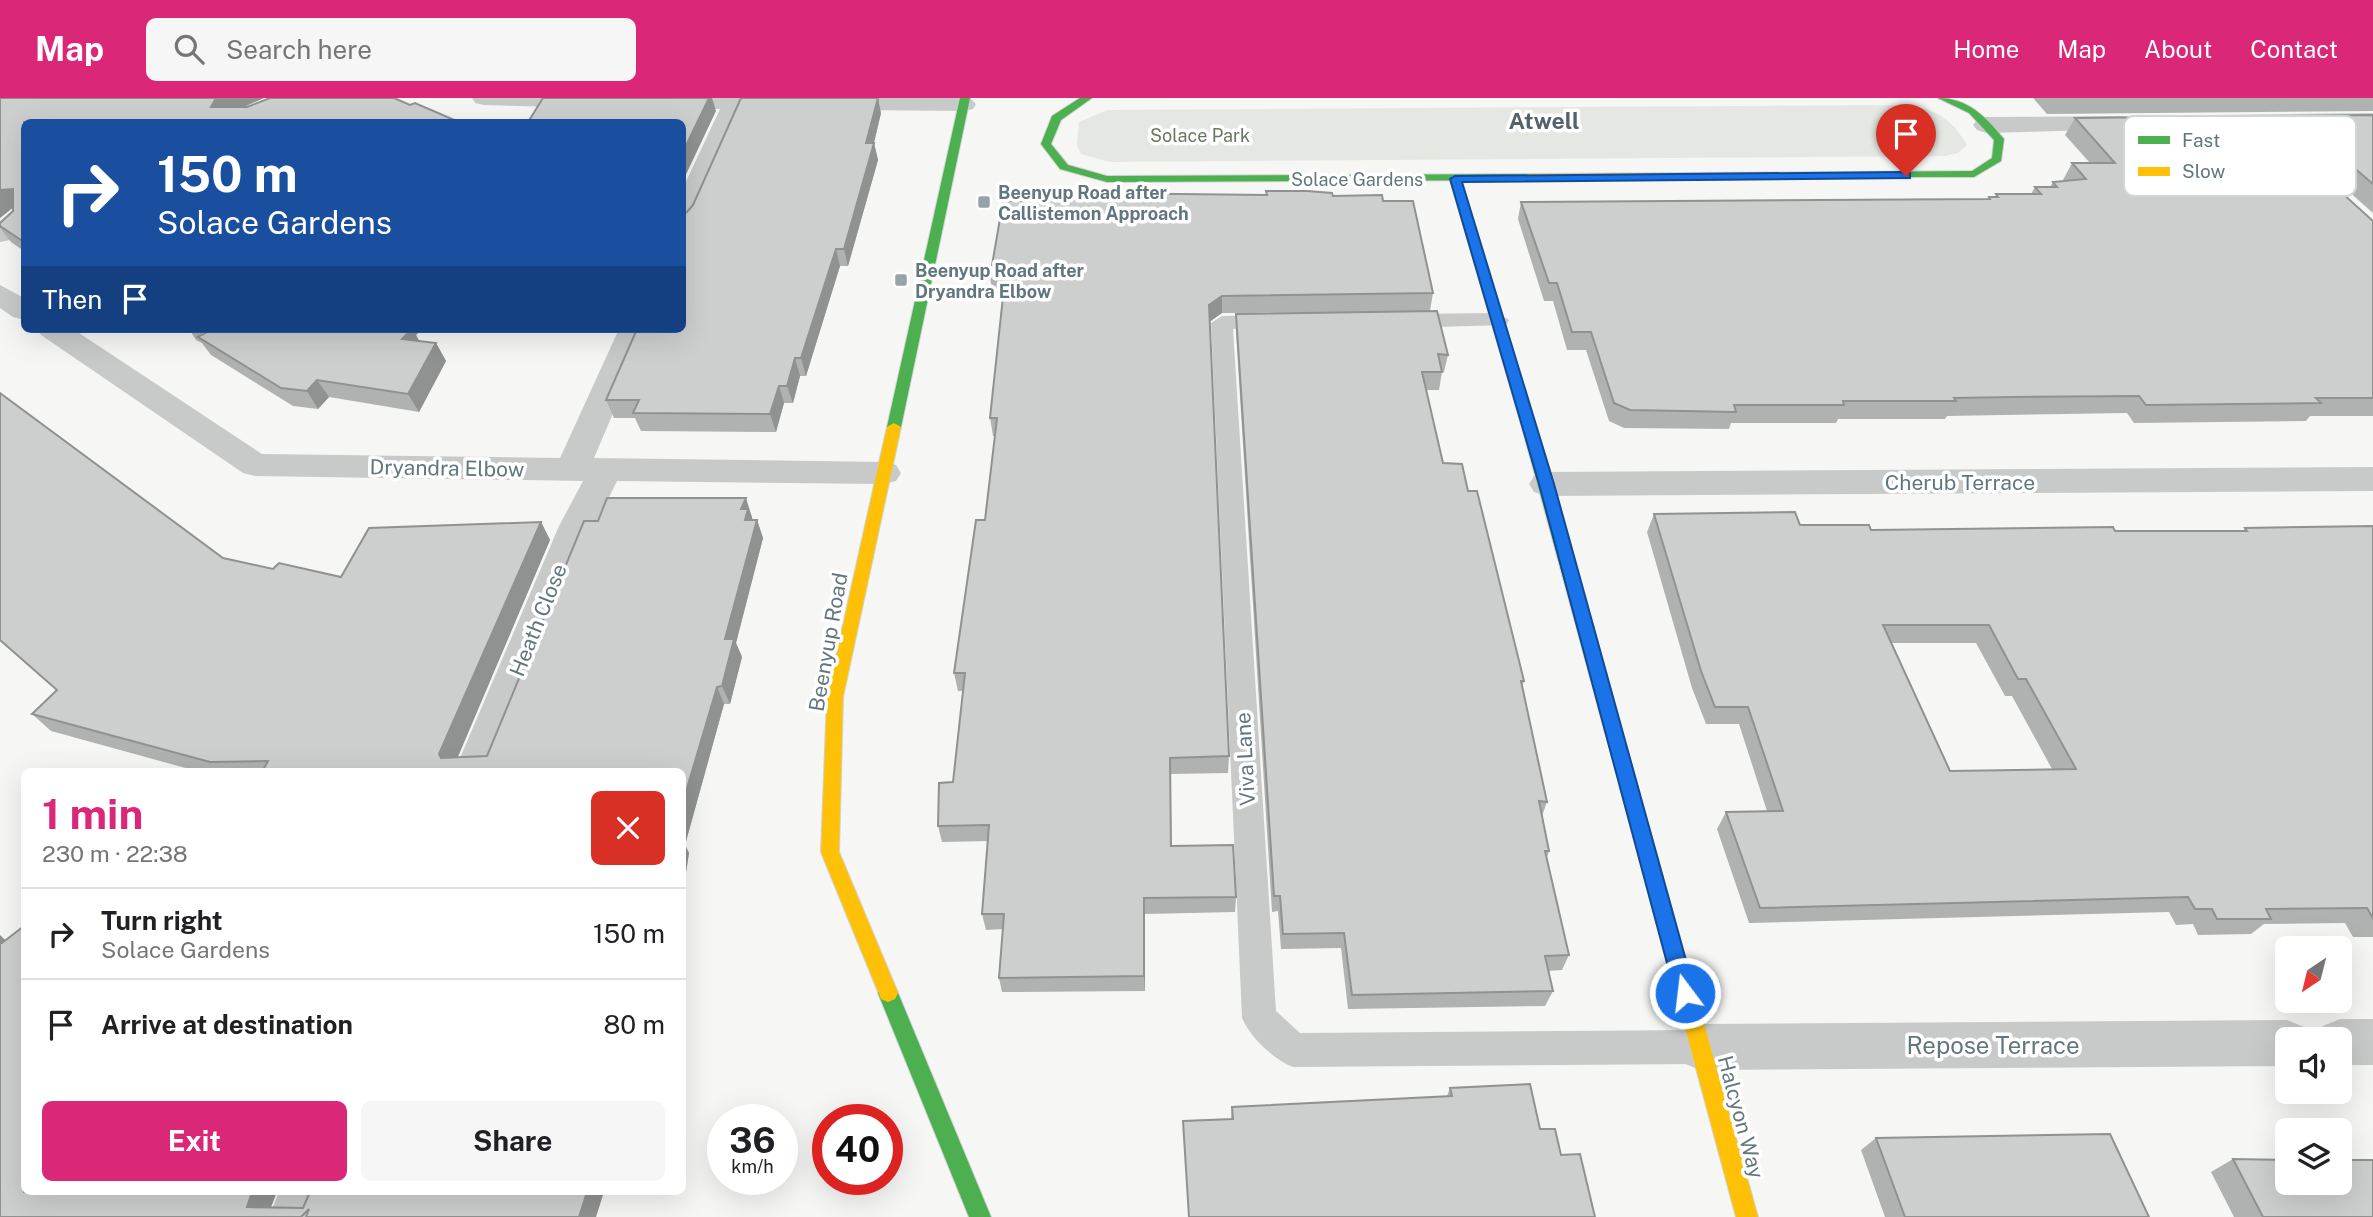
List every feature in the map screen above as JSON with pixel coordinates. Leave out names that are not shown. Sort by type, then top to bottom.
[{"type":"street","points":[[484,98],[613,101]]},
{"type":"street","name":"Solace Gardens","points":[[1087,98],[1056,118],[1046,144],[1064,167],[1107,179],[1974,174],[1997,159],[1999,139],[1986,125]]},
{"type":"street","points":[[1943,98],[1973,111],[1986,125],[2124,124]]},
{"type":"street","points":[[686,213],[737,100]]},
{"type":"street","points":[[640,101],[964,101]]},
{"type":"street","name":"Beenyup Road","points":[[964,101],[835,697],[830,852],[980,1217]]},
{"type":"street","name":"Halcyon Way","points":[[1455,179],[1546,484],[1747,1217]]},
{"type":"street","points":[[0,234],[21,218]]},
{"type":"street","points":[[0,294],[21,309]]},
{"type":"street","name":"Dryandra Elbow","points":[[58,333],[256,465],[884,473]]},
{"type":"street","name":"Heath Close","points":[[477,768],[577,526],[588,470],[633,333]]},
{"type":"street","name":"Cherub Terrace","points":[[1546,484],[2373,480]]},
{"type":"street","name":"Repose Terrace","points":[[1700,1047],[2275,1042]]},
{"type":"street","points":[[2352,1042],[2373,1042]]},
{"type":"street","points":[[295,1217],[304,1195]]},
{"type":"lane","points":[[1374,321],[1498,320]]},
{"type":"lane","name":"Viva Lane","points":[[1305,322],[1222,323],[1259,1018],[1293,1051],[1700,1047]]},
{"type":"green space","name":"Solace Park","points":[[1884,105],[1922,109],[1942,116],[1959,132],[1967,145],[1958,153],[1945,156],[1110,162],[1081,154],[1077,146],[1079,122],[1107,110]]},
{"type":"building","points":[[0,98],[216,98],[211,107],[247,107],[270,98],[394,98],[410,105],[415,103],[452,119],[21,119],[21,240],[0,226],[13,211],[13,189],[0,190]]},
{"type":"building","points":[[543,98],[709,98],[686,146],[686,119],[530,119]]},
{"type":"building","points":[[741,98],[878,98],[866,143],[874,143],[844,249],[836,249],[801,358],[795,358],[787,386],[779,386],[770,414],[633,413],[639,400],[606,400],[635,333],[686,333],[686,212],[693,205]]},
{"type":"building","points":[[2373,115],[2373,184],[2356,169],[2356,116],[2294,116]]},
{"type":"building","points":[[2124,117],[2124,196],[2345,196],[2373,221],[2373,398],[2316,398],[2321,403],[2146,405],[2139,396],[2014,397],[1954,398],[1956,401],[1843,401],[1844,405],[1734,405],[1736,412],[1630,410],[1614,403],[1591,332],[1572,332],[1557,283],[1549,283],[1521,202],[1990,199],[1989,197],[1998,197],[1996,194],[2041,194],[2035,187],[2057,187],[2053,182],[2086,179],[2072,163],[2115,163],[2075,118]]},
{"type":"building","points":[[1266,191],[1307,191],[1332,193],[1333,196],[1382,195],[1383,201],[1413,201],[1433,293],[1222,296],[1209,305],[1229,756],[1170,758],[1171,846],[1233,845],[1236,897],[1144,898],[1144,976],[999,978],[1004,914],[982,914],[989,825],[938,826],[939,783],[953,782],[965,673],[954,673],[976,520],[985,520],[997,418],[990,418],[1005,278],[990,277],[1003,201],[1049,201],[1050,196],[1087,197],[1088,193],[1267,195]]},
{"type":"building","points":[[1437,311],[1448,355],[1438,354],[1442,372],[1422,372],[1443,463],[1462,464],[1468,491],[1477,491],[1524,681],[1521,681],[1547,802],[1539,801],[1549,851],[1545,851],[1569,955],[1545,956],[1553,991],[1352,995],[1344,933],[1283,934],[1280,896],[1274,896],[1236,314]]},
{"type":"building","points":[[205,333],[408,333],[402,339],[436,343],[408,394],[317,380],[307,391],[281,388],[198,337]]},
{"type":"building","points":[[0,393],[223,558],[273,569],[279,563],[341,577],[369,528],[541,522],[439,754],[441,758],[487,756],[584,521],[598,521],[607,498],[746,498],[741,509],[748,509],[745,520],[757,520],[725,639],[734,639],[722,686],[717,687],[686,792],[686,768],[264,768],[268,761],[210,762],[32,714],[57,690],[0,640]]},
{"type":"building","points":[[1795,512],[1800,525],[1869,525],[1871,530],[2113,527],[2115,531],[2247,531],[2245,528],[2373,526],[2373,918],[2367,908],[2266,909],[2271,919],[2217,919],[2212,909],[2195,909],[2188,897],[1760,908],[1726,812],[1783,811],[1748,707],[1715,707],[1701,671],[1654,514]],"holes":[[[1883,625],[1989,625],[2018,679],[2026,679],[2076,769],[1950,771]]]},
{"type":"building","points":[[21,928],[21,1195],[251,1195],[247,1207],[303,1208],[309,1195],[586,1195],[579,1217],[306,1217],[309,1209],[301,1217],[0,1217],[0,941],[2,943]]},
{"type":"building","points":[[1530,1084],[1540,1129],[1555,1129],[1561,1155],[1580,1154],[1595,1217],[1189,1217],[1183,1121],[1233,1119],[1232,1107],[1452,1096],[1450,1088]]},
{"type":"building","points":[[2110,1134],[2149,1217],[1905,1217],[1876,1138]]},
{"type":"building","points":[[2233,1159],[2275,1160],[2275,1195],[2352,1195],[2352,1160],[2373,1160],[2373,1217],[2263,1217]]},
{"type":"traffic: fast","points":[[894,427],[965,98]]},
{"type":"traffic: fast","points":[[1087,98],[1056,118],[1046,144],[1064,167],[1107,179],[1528,177]]},
{"type":"traffic: fast","points":[[1856,175],[1974,174],[1997,159],[1999,139],[1973,111],[1943,98]]},
{"type":"traffic: fast","points":[[1530,431],[1645,845]]},
{"type":"traffic: fast","points":[[888,993],[980,1217]]},
{"type":"traffic: slow","points":[[1528,177],[1856,175]]},
{"type":"traffic: slow","points":[[1455,179],[1530,431]]},
{"type":"traffic: slow","points":[[888,993],[830,852],[835,697],[894,427]]},
{"type":"traffic: slow","points":[[1645,845],[1747,1217]]},
{"type":"place","name":"Beenyup Road after Callistemon Approach","points":[[984,202]]},
{"type":"place","name":"Beenyup Road after Dryandra Elbow","points":[[901,280]]},
{"type":"district","name":"Atwell","points":[[1544,120]]},
{"type":"route","points":[[1685,993],[1546,484],[1455,179],[1906,176]]}]
